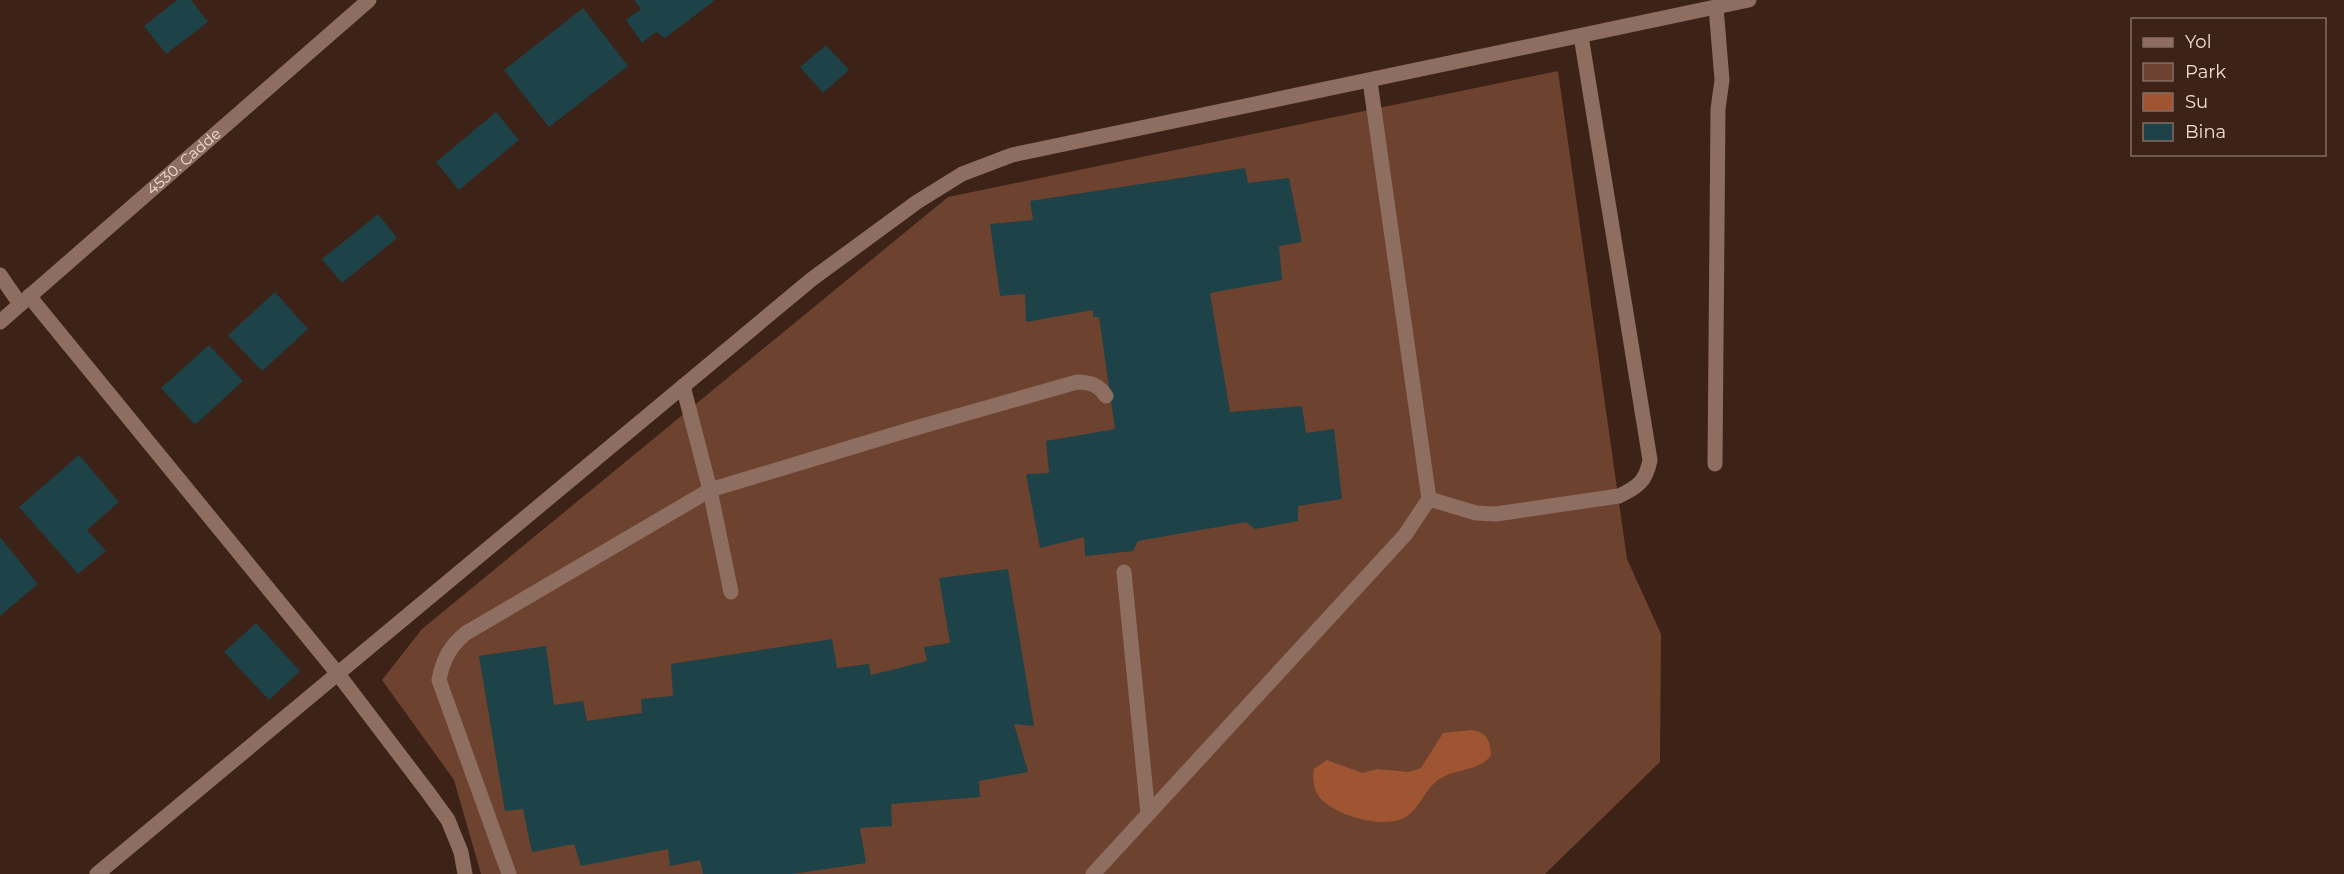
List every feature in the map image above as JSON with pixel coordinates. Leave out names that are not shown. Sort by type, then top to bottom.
[{"type":"street","name":"4530. Cadde","points":[[0,322],[369,0]]},
{"type":"street","points":[[97,874],[812,279],[917,202],[962,174],[1011,155],[1749,0]]},
{"type":"street","points":[[1716,7],[1722,80],[1718,109],[1716,464]]},
{"type":"street","points":[[1429,499],[1465,511],[1496,514],[1619,496],[1632,490],[1647,476],[1650,459],[1581,36]]},
{"type":"street","points":[[1093,874],[1405,535],[1429,499],[1370,81]]},
{"type":"street","points":[[0,275],[25,300],[338,674],[448,820],[461,852],[465,874]]},
{"type":"street","points":[[509,874],[440,680],[442,666],[448,652],[466,633],[710,490],[1077,382],[1088,382],[1098,387],[1106,396]]},
{"type":"street","points":[[683,386],[710,490],[731,592]]},
{"type":"street","points":[[1124,572],[1148,814]]},
{"type":"green space","points":[[1558,71],[1627,559],[1661,634],[1660,762],[1545,874],[481,874],[454,780],[382,680],[422,629],[948,197]]},
{"type":"water","points":[[1471,730],[1487,738],[1491,755],[1474,767],[1451,773],[1438,780],[1414,810],[1404,818],[1384,822],[1361,819],[1328,805],[1315,789],[1314,769],[1327,760],[1363,773],[1377,769],[1409,772],[1421,768],[1443,733]]},
{"type":"building","points":[[177,0],[191,0],[208,22],[166,54],[144,26]]},
{"type":"building","points":[[634,0],[714,1],[665,38],[656,32],[642,43],[626,20],[641,9]]},
{"type":"building","points":[[583,8],[628,66],[549,127],[504,70]]},
{"type":"building","points":[[826,45],[849,70],[823,93],[800,67]]},
{"type":"building","points":[[496,112],[519,140],[459,190],[436,162]]},
{"type":"building","points":[[1245,168],[1248,183],[1289,178],[1302,242],[1279,246],[1282,280],[1210,293],[1230,412],[1302,406],[1306,433],[1334,429],[1342,499],[1298,506],[1298,521],[1255,529],[1246,522],[1138,541],[1133,551],[1085,556],[1084,537],[1040,548],[1026,474],[1049,473],[1046,441],[1115,429],[1099,317],[1093,317],[1093,310],[1026,322],[1025,294],[1000,296],[990,224],[1033,220],[1030,201]]},
{"type":"building","points":[[378,214],[397,238],[342,283],[322,259]]},
{"type":"building","points":[[275,292],[308,329],[262,371],[228,335]]},
{"type":"building","points":[[209,345],[243,381],[195,425],[161,388]]},
{"type":"building","points":[[79,455],[119,502],[87,530],[106,551],[78,574],[19,507]]},
{"type":"building","points":[[0,537],[38,584],[0,616]]},
{"type":"building","points":[[1008,569],[1034,726],[1014,724],[1028,772],[979,781],[980,797],[891,804],[892,826],[860,828],[866,863],[792,874],[703,874],[700,860],[670,866],[668,849],[581,866],[574,844],[532,852],[523,809],[505,811],[479,656],[546,646],[554,705],[583,701],[587,721],[642,713],[641,699],[673,696],[671,664],[832,639],[837,668],[869,664],[871,675],[927,661],[924,647],[950,643],[939,578]]},
{"type":"building","points":[[256,623],[300,671],[269,700],[224,652]]}]
